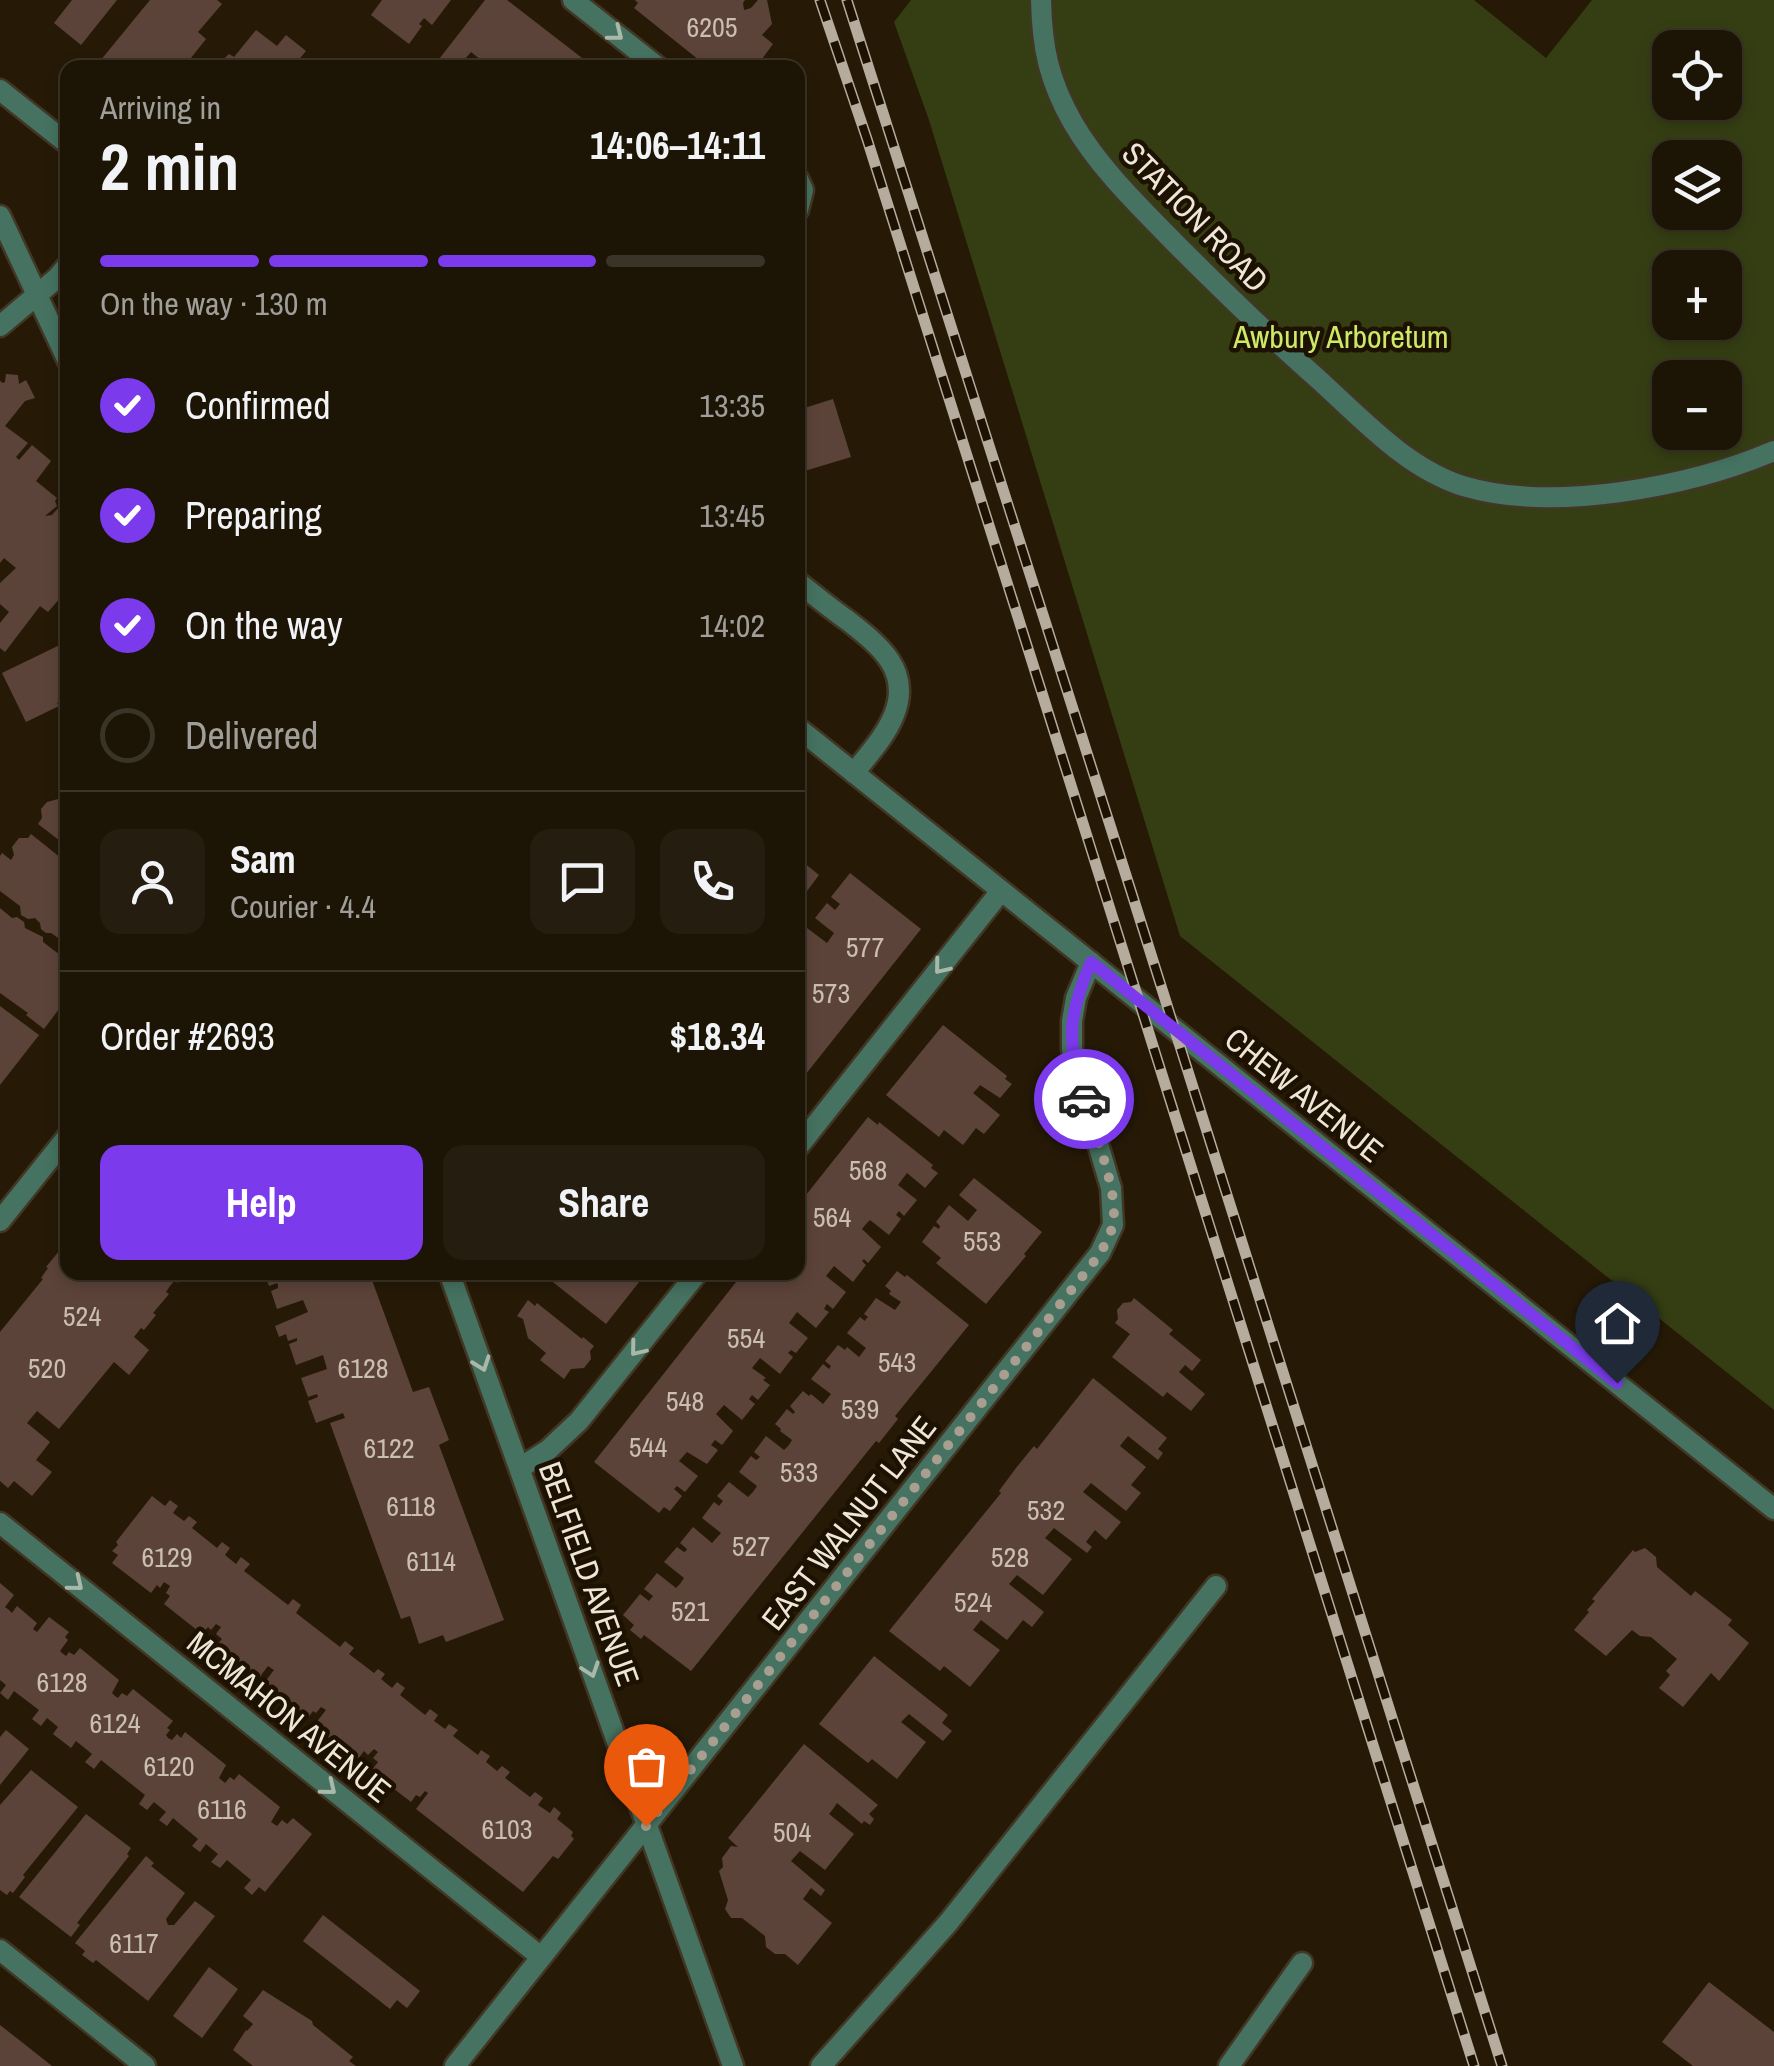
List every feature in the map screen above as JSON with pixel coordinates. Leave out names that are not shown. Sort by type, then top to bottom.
[{"type":"street","points":[[573,0],[648,60]]},
{"type":"street","name":"STATION ROAD","points":[[1042,0],[1042,35],[1052,79],[1075,126],[1110,174],[1256,324],[1424,469],[1458,484],[1505,496],[1557,497],[1656,486],[1723,470],[1774,451]]},
{"type":"street","points":[[0,90],[60,138]]},
{"type":"street","points":[[0,216],[60,344]]},
{"type":"street","points":[[0,326],[60,274]]},
{"type":"street","points":[[805,587],[881,646],[894,668],[899,688],[896,712],[854,773]]},
{"type":"street","name":"CHEW AVENUE","points":[[805,734],[1774,1508]]},
{"type":"street","points":[[805,1138],[1001,891]]},
{"type":"street","name":"EAST WALNUT LANE","points":[[455,2066],[1100,1254],[1113,1225],[1111,1188],[1072,1049],[1076,998],[1091,962]]},
{"type":"street","points":[[0,1221],[60,1146]]},
{"type":"street","name":"BELFIELD AVENUE","points":[[452,1280],[733,2066]]},
{"type":"street","points":[[520,1468],[548,1450],[580,1421],[692,1280]]},
{"type":"street","name":"MCMAHON AVENUE","points":[[0,1523],[541,1958]]},
{"type":"street","points":[[821,2066],[948,1923],[1216,1586]]},
{"type":"street","points":[[0,1950],[145,2066]]},
{"type":"street","points":[[1230,2066],[1302,1963]]},
{"type":"green space","name":"Awbury Arboretum","points":[[911,0],[1474,0],[1546,58],[1592,0],[1774,0],[1774,1410],[1180,936],[929,120],[894,22]]},
{"type":"building","points":[[72,0],[117,0],[81,45],[54,23]]},
{"type":"building","points":[[150,0],[217,0],[222,4],[198,32],[206,39],[189,60],[101,60]]},
{"type":"building","points":[[382,0],[451,0],[432,25],[424,18],[409,44],[371,15]]},
{"type":"building","points":[[485,0],[507,0],[585,60],[481,60],[471,52],[466,60],[438,60]]},
{"type":"building","points":[[635,0],[745,0],[744,10],[758,0],[767,0],[772,24],[762,35],[773,44],[763,60],[699,60],[634,8],[638,3]]},
{"type":"building","points":[[256,30],[277,46],[286,35],[306,51],[299,60],[223,60],[229,54],[234,57]]},
{"type":"building","points":[[6,374],[18,375],[19,384],[26,380],[35,398],[25,401],[5,426],[28,443],[16,457],[19,460],[32,445],[51,461],[36,481],[57,498],[57,506],[45,516],[52,515],[60,506],[60,598],[48,612],[40,606],[5,652],[0,648],[0,623],[9,612],[0,604],[0,583],[16,568],[4,558],[0,563],[0,381],[5,382]]},
{"type":"building","points":[[833,399],[851,457],[805,471],[805,408]]},
{"type":"building","points":[[60,645],[59,706],[26,722],[2,673]]},
{"type":"building","points":[[60,796],[60,841],[38,824],[41,809]]},
{"type":"building","points":[[31,834],[60,857],[60,939],[41,929],[35,918],[21,915],[20,906],[0,891],[0,856],[2,853],[11,860],[12,847],[19,838]]},
{"type":"building","points":[[805,864],[819,875],[805,894]]},
{"type":"building","points":[[850,873],[921,929],[805,1075],[805,930],[807,928],[827,943],[834,933],[815,918],[827,903],[835,910],[840,904],[831,897]]},
{"type":"building","points":[[0,908],[24,922],[25,928],[43,937],[43,942],[60,955],[60,1008],[44,1029],[0,993]]},
{"type":"building","points":[[0,1006],[39,1035],[0,1085]]},
{"type":"building","points":[[943,1025],[1012,1084],[1000,1098],[980,1085],[973,1093],[1000,1115],[984,1134],[976,1128],[963,1145],[944,1130],[939,1137],[886,1095]]},
{"type":"building","points":[[868,1117],[933,1165],[931,1168],[938,1173],[925,1188],[907,1173],[898,1185],[917,1200],[904,1216],[899,1211],[896,1215],[901,1219],[889,1235],[870,1220],[866,1224],[862,1229],[881,1247],[868,1263],[862,1261],[866,1265],[853,1282],[834,1266],[826,1276],[846,1292],[833,1309],[827,1304],[824,1309],[829,1312],[816,1328],[797,1312],[789,1323],[808,1338],[796,1353],[788,1353],[793,1357],[780,1374],[760,1358],[752,1368],[770,1385],[758,1400],[752,1395],[749,1399],[755,1404],[742,1420],[724,1405],[716,1414],[733,1431],[722,1445],[715,1440],[711,1445],[718,1450],[707,1464],[687,1452],[679,1461],[698,1476],[685,1492],[677,1486],[674,1489],[682,1496],[670,1511],[664,1507],[659,1513],[594,1462],[738,1280],[805,1280],[805,1196]]},
{"type":"building","points":[[974,1178],[1042,1232],[986,1304],[936,1263],[941,1258],[922,1242],[934,1226],[939,1229],[936,1222],[949,1205],[968,1221],[977,1210],[959,1195]]},
{"type":"building","points":[[60,1250],[60,1280],[175,1280],[153,1313],[156,1315],[134,1337],[149,1350],[129,1375],[114,1362],[59,1429],[37,1411],[27,1423],[50,1442],[36,1460],[52,1472],[32,1496],[14,1481],[8,1488],[0,1481],[0,1332],[43,1279],[46,1267]]},
{"type":"building","points":[[897,1271],[969,1325],[895,1416],[898,1419],[879,1443],[876,1441],[691,1671],[644,1635],[641,1639],[630,1630],[634,1625],[623,1615],[640,1594],[649,1601],[653,1596],[644,1589],[657,1573],[676,1588],[680,1584],[684,1578],[664,1562],[677,1547],[686,1551],[680,1543],[693,1527],[712,1543],[721,1533],[702,1518],[714,1502],[719,1506],[723,1501],[717,1496],[729,1482],[748,1497],[753,1492],[757,1486],[739,1472],[751,1456],[756,1460],[760,1457],[754,1452],[766,1436],[784,1450],[789,1445],[792,1440],[775,1424],[787,1409],[795,1412],[790,1406],[803,1391],[823,1404],[831,1394],[811,1379],[823,1364],[829,1369],[831,1366],[825,1361],[838,1345],[859,1357],[866,1348],[847,1333],[860,1317],[865,1321],[868,1317],[864,1314],[876,1298],[895,1310],[901,1302],[885,1286]]},
{"type":"building","points":[[267,1280],[372,1280],[413,1392],[429,1387],[449,1440],[439,1445],[504,1620],[446,1642],[443,1635],[419,1644],[410,1616],[401,1619],[330,1423],[345,1418],[343,1413],[316,1423],[308,1401],[317,1394],[308,1397],[301,1378],[327,1369],[323,1355],[296,1365],[289,1344],[297,1338],[288,1341],[286,1334],[279,1337],[275,1326],[308,1312],[303,1300],[277,1309],[271,1291],[278,1285],[269,1286]]},
{"type":"building","points":[[550,1280],[641,1280],[606,1324]]},
{"type":"building","points":[[1134,1298],[1173,1330],[1169,1334],[1201,1360],[1192,1371],[1185,1365],[1179,1372],[1205,1394],[1191,1411],[1167,1392],[1163,1397],[1112,1357],[1130,1334],[1115,1323],[1117,1310]]},
{"type":"building","points":[[528,1300],[594,1346],[584,1368],[571,1369],[564,1379],[540,1360],[546,1353],[528,1338],[523,1319],[517,1316]]},
{"type":"building","points":[[1093,1378],[1167,1438],[1158,1449],[1163,1453],[1158,1460],[1128,1436],[1123,1442],[1120,1446],[1146,1467],[1131,1485],[1141,1493],[1126,1511],[1091,1483],[1083,1492],[1121,1522],[1106,1540],[1095,1530],[1086,1542],[1092,1547],[1087,1553],[1054,1528],[1045,1538],[1072,1559],[1043,1595],[1017,1575],[1009,1584],[1044,1612],[1032,1627],[1023,1620],[1007,1640],[981,1620],[973,1630],[1000,1650],[970,1687],[944,1666],[940,1671],[889,1631],[1001,1493],[1016,1468],[1034,1446],[1037,1449]]},
{"type":"building","points":[[152,1496],[165,1506],[170,1500],[178,1506],[173,1513],[184,1521],[189,1516],[197,1522],[192,1528],[217,1548],[222,1542],[230,1548],[225,1555],[236,1564],[241,1557],[250,1564],[244,1571],[288,1605],[293,1599],[301,1605],[296,1613],[340,1647],[345,1641],[354,1648],[349,1654],[374,1673],[378,1669],[385,1674],[381,1679],[392,1688],[397,1682],[405,1688],[400,1695],[425,1715],[430,1709],[438,1715],[434,1721],[445,1729],[449,1724],[458,1730],[453,1736],[478,1755],[481,1750],[490,1756],[486,1762],[497,1771],[502,1766],[510,1772],[505,1778],[530,1797],[535,1792],[543,1798],[538,1805],[550,1813],[554,1807],[561,1813],[557,1819],[573,1832],[574,1839],[558,1859],[553,1856],[523,1892],[416,1809],[428,1793],[416,1795],[411,1802],[371,1771],[378,1762],[373,1758],[378,1752],[374,1749],[368,1755],[364,1751],[358,1759],[317,1733],[320,1728],[315,1724],[326,1710],[321,1707],[307,1719],[287,1703],[283,1707],[264,1693],[269,1686],[264,1683],[274,1670],[268,1666],[258,1679],[237,1662],[232,1665],[213,1650],[222,1639],[216,1634],[221,1627],[216,1624],[202,1634],[164,1604],[170,1596],[166,1593],[170,1586],[164,1582],[151,1593],[112,1563],[118,1555],[112,1551],[118,1545],[116,1542]]},
{"type":"building","points":[[1645,1548],[1656,1557],[1657,1567],[1691,1596],[1695,1591],[1732,1620],[1728,1625],[1749,1643],[1719,1681],[1711,1673],[1683,1707],[1659,1688],[1670,1675],[1666,1671],[1677,1659],[1651,1637],[1632,1630],[1606,1656],[1574,1630],[1589,1612],[1595,1601],[1592,1599],[1633,1550]]},
{"type":"building","points":[[0,1583],[14,1595],[5,1607],[12,1613],[17,1606],[37,1623],[33,1629],[37,1632],[49,1617],[69,1632],[62,1653],[74,1655],[80,1648],[119,1680],[112,1693],[115,1696],[127,1696],[133,1689],[173,1721],[167,1728],[168,1738],[172,1740],[177,1734],[181,1738],[185,1732],[226,1765],[219,1778],[225,1783],[239,1774],[280,1807],[271,1822],[277,1826],[282,1820],[287,1824],[293,1818],[312,1834],[265,1892],[259,1887],[252,1895],[244,1888],[251,1880],[227,1860],[220,1868],[211,1862],[218,1854],[206,1844],[200,1852],[192,1846],[198,1839],[173,1818],[167,1826],[159,1820],[166,1812],[154,1802],[147,1810],[139,1804],[145,1795],[101,1760],[94,1769],[85,1762],[92,1754],[76,1741],[71,1748],[53,1734],[58,1727],[47,1718],[41,1726],[32,1719],[39,1710],[14,1691],[8,1700],[0,1693],[6,1685],[0,1680]]},
{"type":"building","points":[[874,1656],[948,1715],[942,1723],[952,1731],[943,1741],[909,1714],[901,1722],[926,1742],[897,1779],[872,1759],[868,1763],[819,1724]]},
{"type":"building","points":[[6,1730],[29,1749],[0,1785],[0,1737]]},
{"type":"building","points":[[804,1744],[878,1805],[869,1814],[874,1819],[870,1825],[864,1821],[862,1824],[837,1803],[829,1814],[854,1834],[825,1870],[800,1851],[791,1861],[825,1890],[821,1896],[811,1888],[803,1899],[832,1923],[798,1965],[785,1954],[775,1954],[766,1947],[765,1936],[742,1918],[731,1918],[725,1909],[728,1900],[719,1871],[731,1846],[738,1847],[728,1838]]},
{"type":"building","points":[[31,1770],[78,1807],[13,1893],[7,1895],[0,1890],[0,1805]]},
{"type":"building","points":[[86,1814],[131,1848],[71,1937],[19,1897]]},
{"type":"building","points":[[146,1856],[154,1863],[151,1866],[185,1893],[166,1919],[168,1925],[174,1925],[195,1901],[215,1916],[148,2001],[96,1960],[93,1963],[82,1955],[85,1951],[75,1943]]},
{"type":"building","points":[[323,1915],[420,1991],[407,2008],[397,2000],[390,2009],[303,1941]]},
{"type":"building","points":[[209,1967],[238,1989],[202,2038],[173,2016]]},
{"type":"building","points":[[1709,1982],[1774,2032],[1774,2066],[1693,2066],[1662,2042]]},
{"type":"building","points":[[263,1990],[312,2021],[353,2057],[349,2061],[356,2066],[253,2066],[233,2050],[253,2024],[243,2016]]},
{"type":"building","points":[[0,2025],[23,2043],[52,2066],[0,2066]]},
{"type":"railway","points":[[820,0],[1474,2066]]},
{"type":"railway","points":[[847,0],[1502,2066]]},
{"type":"way so far","points":[[646,1826],[1100,1254],[1113,1225],[1114,1208],[1084,1099]]},
{"type":"route","points":[[1084,1099],[1072,1049],[1072,1021],[1076,998],[1091,962],[1617,1383]]}]
